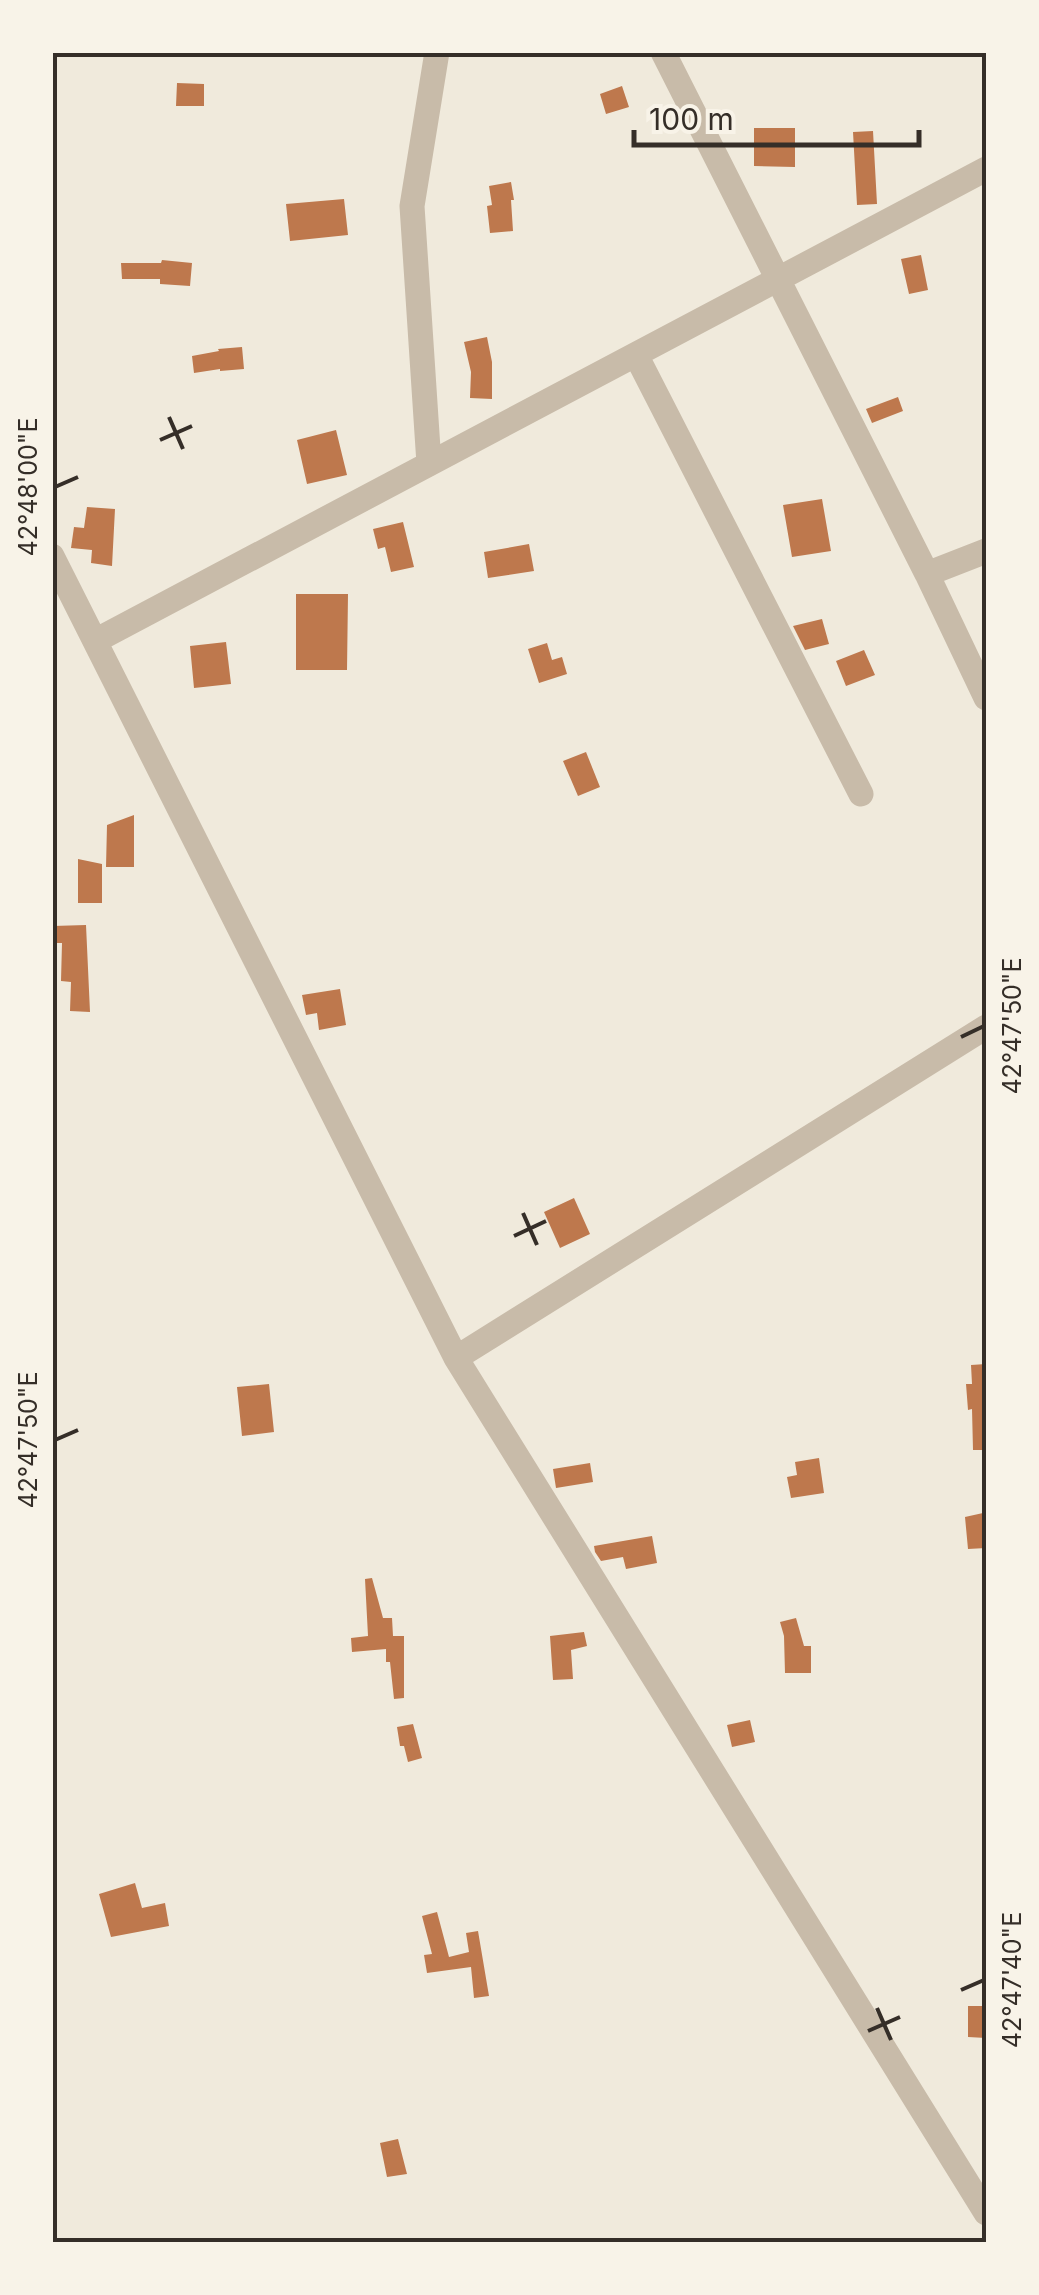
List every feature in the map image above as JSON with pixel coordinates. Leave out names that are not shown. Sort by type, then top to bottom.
[{"type":"street","points":[[429,464],[412,206],[437,52]]},
{"type":"street","points":[[663,52],[986,698]]},
{"type":"street","points":[[95,641],[986,170]]},
{"type":"street","points":[[636,354],[861,794]]},
{"type":"street","points":[[927,574],[986,551]]},
{"type":"street","points":[[52,556],[456,1358],[986,2213]]},
{"type":"street","points":[[456,1358],[986,1027]]},
{"type":"building","points":[[177,83],[204,84],[204,106],[176,106]]},
{"type":"building","points":[[622,86],[629,107],[606,114],[600,94]]},
{"type":"building","points":[[754,128],[795,128],[795,167],[754,166]]},
{"type":"building","points":[[873,131],[877,204],[857,205],[853,132]]},
{"type":"building","points":[[511,182],[513,231],[490,233],[489,186]]},
{"type":"building","points":[[344,199],[348,235],[290,241],[286,204]]},
{"type":"building","points":[[921,255],[928,290],[909,294],[901,259]]},
{"type":"building","points":[[121,263],[192,263],[190,286],[160,284],[160,279],[122,279]]},
{"type":"building","points":[[487,337],[492,399],[470,398],[471,372],[464,342]]},
{"type":"building","points":[[242,347],[244,369],[194,373],[192,356]]},
{"type":"building","points":[[898,397],[903,411],[872,423],[866,409]]},
{"type":"building","points":[[336,430],[347,475],[307,484],[297,440]]},
{"type":"building","points":[[822,499],[831,551],[792,557],[783,505]]},
{"type":"building","points":[[87,507],[115,509],[112,566],[91,563],[92,550],[71,548],[74,527],[84,528]]},
{"type":"building","points":[[403,522],[414,567],[391,572],[385,547],[378,549],[373,529]]},
{"type":"building","points":[[529,544],[534,571],[488,578],[484,552]]},
{"type":"building","points":[[296,594],[348,594],[347,670],[296,670]]},
{"type":"building","points":[[822,619],[829,644],[805,650],[793,626]]},
{"type":"building","points":[[226,642],[231,684],[194,688],[190,646]]},
{"type":"building","points":[[547,643],[552,660],[562,657],[567,674],[539,683],[528,649]]},
{"type":"building","points":[[864,650],[875,675],[846,686],[836,661]]},
{"type":"building","points":[[586,752],[600,787],[578,796],[563,761]]},
{"type":"building","points":[[134,815],[134,867],[106,867],[107,825]]},
{"type":"building","points":[[78,859],[102,864],[102,903],[78,903]]},
{"type":"building","points":[[86,925],[90,1012],[70,1011],[71,982],[61,981],[62,943],[54,943],[53,926]]},
{"type":"building","points":[[340,989],[346,1025],[319,1030],[317,1013],[306,1015],[302,995]]},
{"type":"building","points":[[574,1198],[590,1234],[560,1248],[544,1212]]},
{"type":"building","points":[[986,1364],[986,1450],[973,1450],[972,1409],[968,1410],[966,1384],[972,1384],[971,1365]]},
{"type":"building","points":[[269,1384],[274,1432],[242,1436],[237,1387]]},
{"type":"building","points":[[819,1458],[824,1493],[791,1498],[787,1477],[797,1475],[795,1462]]},
{"type":"building","points":[[590,1463],[593,1482],[556,1488],[553,1469]]},
{"type":"building","points":[[983,1513],[986,1548],[968,1549],[965,1517]]},
{"type":"building","points":[[652,1536],[657,1563],[626,1569],[623,1557],[601,1561],[595,1552],[594,1546]]},
{"type":"building","points":[[372,1578],[383,1618],[392,1618],[393,1636],[404,1636],[404,1698],[394,1699],[386,1649],[352,1652],[351,1638],[368,1636],[365,1579]]},
{"type":"building","points":[[796,1618],[804,1646],[811,1646],[811,1673],[785,1673],[780,1622]]},
{"type":"building","points":[[584,1632],[587,1646],[571,1650],[573,1679],[553,1680],[550,1636]]},
{"type":"building","points":[[750,1720],[755,1742],[732,1747],[727,1725]]},
{"type":"building","points":[[413,1724],[422,1758],[408,1762],[397,1727]]},
{"type":"building","points":[[135,1883],[142,1908],[165,1903],[169,1926],[111,1937],[99,1894]]},
{"type":"building","points":[[437,1912],[449,1957],[469,1952],[466,1933],[478,1931],[489,1996],[474,1998],[471,1967],[427,1973],[424,1955],[432,1954],[422,1916]]},
{"type":"building","points":[[968,2006],[986,2006],[986,2038],[968,2037]]},
{"type":"building","points":[[398,2139],[407,2174],[387,2177],[380,2143]]}]
